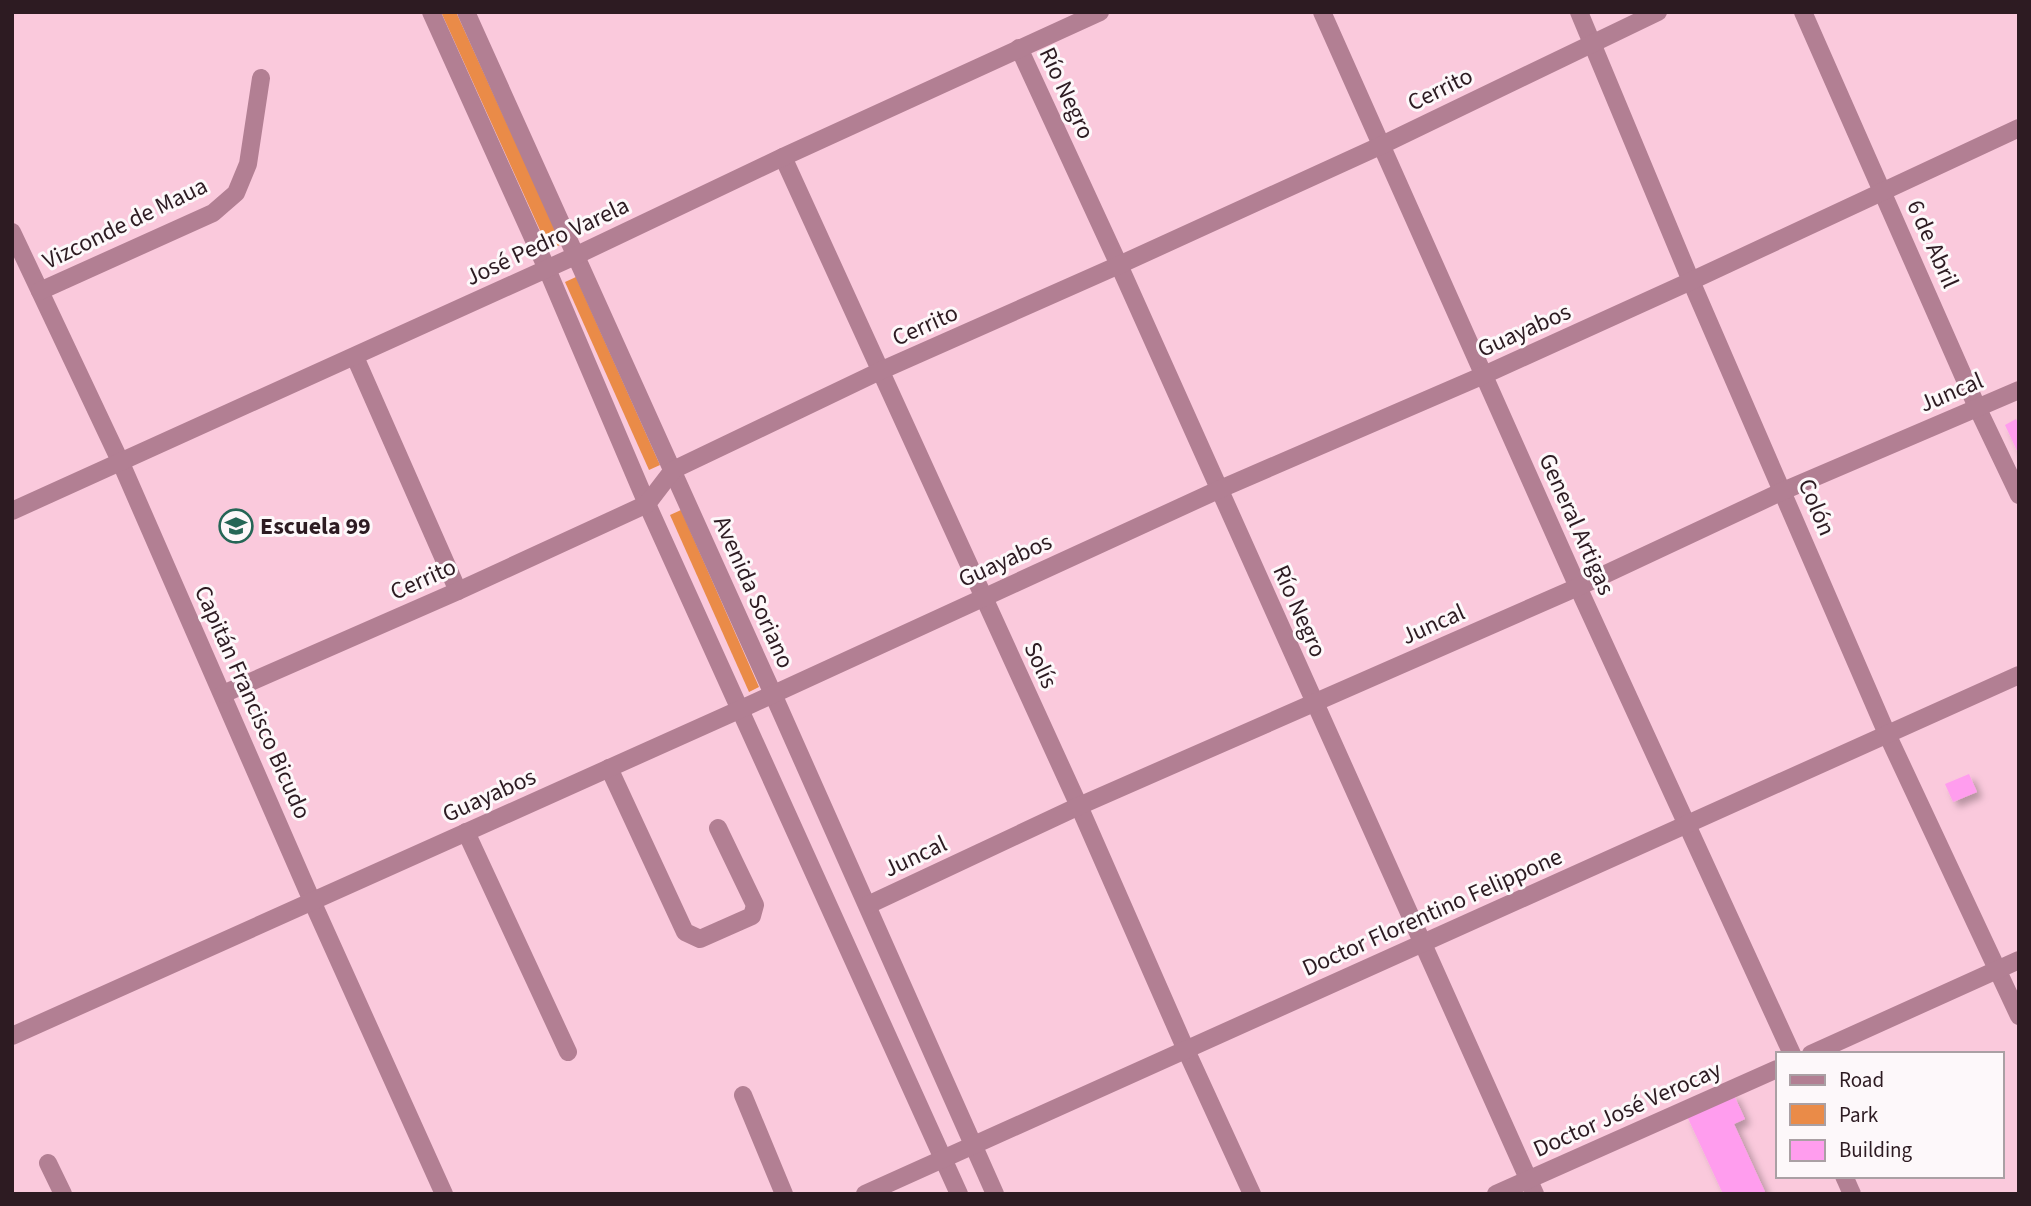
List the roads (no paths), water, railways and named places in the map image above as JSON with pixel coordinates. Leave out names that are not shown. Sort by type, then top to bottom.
[{"type":"street","points":[[431,12],[547,268],[647,504],[959,1194]]},
{"type":"street","name":"Avenida Soriano","points":[[466,12],[868,905],[995,1194]]},
{"type":"street","name":"José Pedro Varela","points":[[12,511],[355,357],[1100,12]]},
{"type":"street","name":"General Artigas","points":[[1322,12],[1578,587],[1791,1052]]},
{"type":"street","name":"Colón","points":[[1579,12],[1691,281],[1887,734],[2019,1016]]},
{"type":"street","name":"Cerrito","points":[[223,694],[458,591],[647,504],[673,471],[880,371],[1382,145],[1658,12]]},
{"type":"street","name":"6 de Abril","points":[[1803,12],[2019,495]]},
{"type":"street","name":"Río Negro","points":[[1019,48],[1532,1187]]},
{"type":"street","name":"Vizconde de Maua","points":[[40,292],[213,213],[236,193],[248,163],[261,78]]},
{"type":"street","name":"Guayabos","points":[[12,1036],[741,709],[1218,490],[1484,375],[2019,128]]},
{"type":"street","name":"Solís","points":[[783,157],[1079,806],[1252,1194]]},
{"type":"street","name":"Capitán Francisco Bicudo","points":[[12,232],[121,463],[312,901],[444,1194]]},
{"type":"street","points":[[355,357],[458,591]]},
{"type":"street","name":"Juncal","points":[[868,905],[1079,806],[1578,587],[1783,491],[2019,390]]},
{"type":"street","name":"Doctor Florentino Felippone","points":[[865,1194],[2019,675]]},
{"type":"street","points":[[609,768],[685,932],[700,939],[752,916],[755,905],[718,828]]},
{"type":"street","points":[[466,832],[568,1052]]},
{"type":"street","points":[[1815,1052],[2019,960]]},
{"type":"street","name":"Doctor José Verocay","points":[[1496,1194],[1532,1187],[1776,1069]]},
{"type":"street","points":[[743,1095],[785,1194]]},
{"type":"street","points":[[48,1163],[63,1194]]},
{"type":"street","points":[[1845,1178],[1852,1194]]},
{"type":"place","name":"Escuela 99","points":[[236,526]]}]
